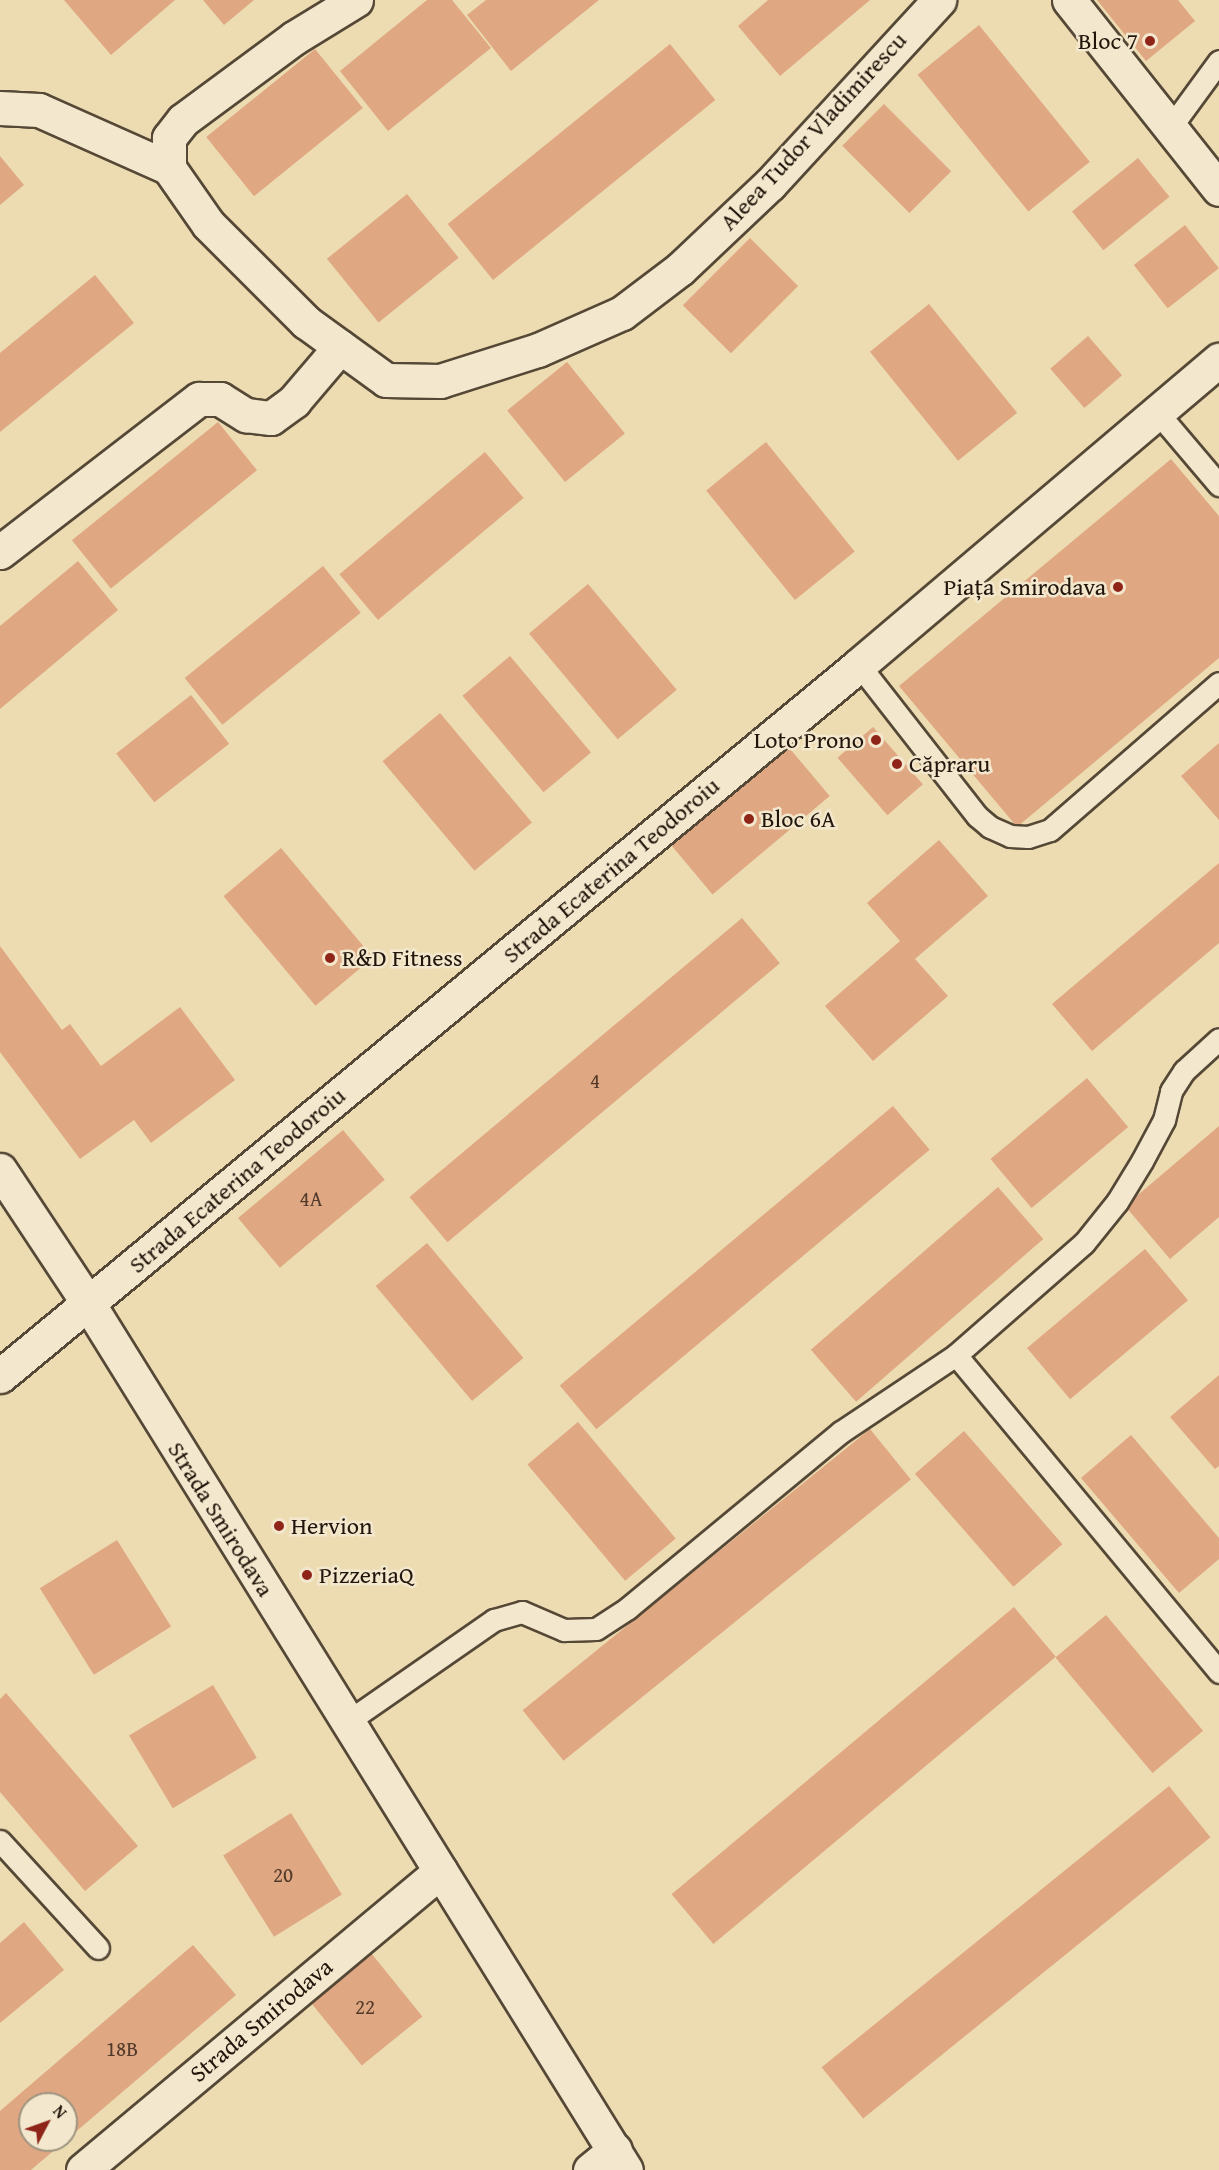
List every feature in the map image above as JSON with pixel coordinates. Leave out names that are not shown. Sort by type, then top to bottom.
[{"type":"street","points":[[0,108],[39,110],[169,168],[169,138],[183,120],[294,38],[356,0]]},
{"type":"street","name":"Aleea Tudor Vladimirescu","points":[[169,168],[208,224],[306,322],[386,380],[440,381],[538,350],[622,313],[680,269],[770,184],[939,0]]},
{"type":"street","points":[[1069,0],[1219,189]]},
{"type":"street","points":[[0,552],[199,399],[220,399],[246,415],[271,417],[294,401],[340,347]]},
{"type":"street","name":"Strada Ecaterina Teodoroiu","points":[[0,1376],[859,665],[1219,360]]},
{"type":"street","name":"Strada Smirodava","points":[[0,1170],[87,1304],[440,1871],[610,2164]]},
{"type":"street","name":"Strada Smirodava","points":[[83,2170],[440,1871]]},
{"type":"lane","points":[[1170,128],[1219,61]]},
{"type":"lane","points":[[1157,412],[1219,485]]},
{"type":"lane","points":[[859,665],[977,816],[990,827],[1019,836],[1050,830],[1219,683]]},
{"type":"lane","points":[[347,1722],[494,1620],[522,1612],[564,1630],[596,1629],[628,1608],[841,1432],[956,1355],[1084,1243],[1117,1202],[1142,1161],[1164,1120],[1171,1091],[1184,1071],[1219,1039]]},
{"type":"lane","points":[[956,1355],[1219,1672]]},
{"type":"lane","points":[[0,1841],[98,1948]]},
{"type":"building","points":[[64,0],[175,0],[111,55]]},
{"type":"building","points":[[203,0],[254,0],[224,25]]},
{"type":"building","points":[[427,0],[452,0],[491,48],[388,131],[340,71]]},
{"type":"building","points":[[486,0],[599,0],[511,71],[467,15]]},
{"type":"building","points":[[768,0],[870,0],[780,76],[738,26]]},
{"type":"building","name":"Bloc 7","points":[[1097,0],[1178,0],[1195,21],[1146,61]]},
{"type":"building","points":[[979,25],[1090,162],[1028,211],[918,75]]},
{"type":"building","points":[[670,44],[715,100],[493,280],[448,224]]},
{"type":"building","points":[[315,49],[363,108],[254,196],[206,137]]},
{"type":"building","points":[[884,104],[951,171],[909,213],[842,146]]},
{"type":"building","points":[[0,156],[24,185],[0,205]]},
{"type":"building","points":[[1138,158],[1169,197],[1103,250],[1072,211]]},
{"type":"building","points":[[407,194],[459,258],[379,323],[327,259]]},
{"type":"building","points":[[1185,225],[1219,268],[1168,308],[1134,265]]},
{"type":"building","points":[[750,238],[798,286],[731,353],[683,305]]},
{"type":"building","points":[[95,275],[134,323],[0,432],[0,353]]},
{"type":"building","points":[[929,304],[1017,413],[958,461],[870,352]]},
{"type":"building","points":[[1088,336],[1122,375],[1084,408],[1050,369]]},
{"type":"building","points":[[567,362],[625,433],[565,482],[507,410]]},
{"type":"building","points":[[218,422],[257,470],[111,588],[72,540]]},
{"type":"building","points":[[766,442],[855,552],[795,600],[706,490]]},
{"type":"building","points":[[485,452],[524,498],[378,620],[339,574]]},
{"type":"building","name":"Piața Smirodava","points":[[1171,459],[1219,516],[1219,658],[1017,827],[899,686]]},
{"type":"building","points":[[78,561],[118,610],[0,709],[0,626]]},
{"type":"building","points":[[323,566],[361,613],[222,725],[185,678]]},
{"type":"building","points":[[588,584],[677,690],[618,739],[529,633]]},
{"type":"building","points":[[510,656],[591,753],[543,792],[463,696]]},
{"type":"building","points":[[191,695],[229,744],[154,802],[116,753]]},
{"type":"building","points":[[440,713],[532,823],[474,871],[383,761]]},
{"type":"building","points":[[873,727],[923,784],[887,815],[838,758]]},
{"type":"building","points":[[1219,743],[1219,820],[1181,776]]},
{"type":"building","name":"Bloc 6A","points":[[786,744],[830,796],[713,894],[669,842]]},
{"type":"building","points":[[939,840],[988,896],[915,959],[948,996],[873,1061],[825,1006],[900,941],[867,903]]},
{"type":"building","points":[[281,848],[373,958],[315,1006],[224,896]]},
{"type":"building","points":[[1219,863],[1219,943],[1092,1051],[1052,1004]]},
{"type":"building","points":[[742,918],[780,963],[447,1242],[410,1197]]},
{"type":"building","points":[[0,946],[62,1030],[70,1024],[101,1066],[180,1007],[235,1080],[151,1143],[134,1120],[80,1159],[0,1052]]},
{"type":"building","points":[[1087,1078],[1128,1127],[1032,1208],[990,1159]]},
{"type":"building","points":[[893,1106],[930,1150],[596,1429],[560,1386]]},
{"type":"building","points":[[1219,1126],[1219,1217],[1170,1259],[1125,1206]]},
{"type":"building","points":[[343,1130],[385,1180],[280,1268],[238,1218]]},
{"type":"building","points":[[998,1187],[1043,1239],[856,1402],[811,1350]]},
{"type":"building","points":[[427,1243],[523,1358],[472,1401],[376,1286]]},
{"type":"building","points":[[1145,1249],[1188,1300],[1070,1399],[1027,1348]]},
{"type":"building","points":[[1219,1375],[1219,1466],[1215,1469],[1170,1417]]},
{"type":"building","points":[[578,1422],[676,1538],[625,1581],[527,1464]]},
{"type":"building","points":[[870,1429],[911,1480],[564,1761],[523,1710]]},
{"type":"building","points":[[964,1431],[1062,1544],[1013,1587],[915,1474]]},
{"type":"building","points":[[1131,1435],[1219,1538],[1219,1559],[1179,1593],[1081,1478]]},
{"type":"building","points":[[117,1540],[171,1627],[94,1675],[40,1588]]},
{"type":"building","points":[[1014,1607],[1056,1657],[713,1944],[672,1894]]},
{"type":"building","points":[[1106,1615],[1203,1731],[1153,1773],[1055,1657]]},
{"type":"building","points":[[213,1685],[257,1758],[173,1808],[129,1735]]},
{"type":"building","points":[[6,1693],[138,1846],[85,1891],[0,1792],[0,1699]]},
{"type":"building","points":[[1169,1786],[1211,1837],[863,2119],[822,2067]]},
{"type":"building","points":[[291,1813],[342,1894],[274,1937],[223,1855]]},
{"type":"building","points":[[24,1922],[64,1970],[0,2023],[0,1943]]},
{"type":"building","points":[[193,1945],[236,1995],[78,2130],[78,2092],[22,2092]]},
{"type":"building","points":[[367,1948],[422,2016],[362,2065],[306,1997]]},
{"type":"building","points":[[18,2096],[18,2152],[52,2152],[31,2170],[0,2170],[0,2111]]},
{"type":"place","name":"Bloc 7","points":[[1150,41]]},
{"type":"place","name":"Piața Smirodava","points":[[1118,587]]},
{"type":"place","name":"Loto Prono","points":[[876,740]]},
{"type":"place","name":"Căpraru","points":[[897,764]]},
{"type":"place","name":"Bloc 6A","points":[[749,819]]},
{"type":"place","name":"R&D Fitness","points":[[330,958]]},
{"type":"place","name":"Hervion","points":[[279,1526]]},
{"type":"place","name":"PizzeriaQ","points":[[307,1575]]}]
